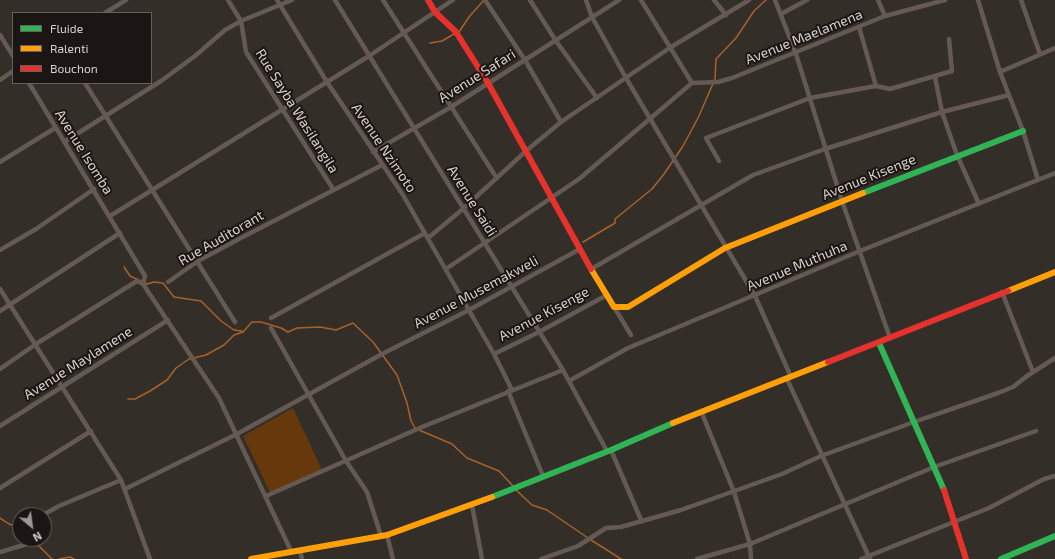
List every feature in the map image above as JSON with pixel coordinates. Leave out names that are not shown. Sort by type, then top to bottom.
[{"type":"street","points":[[107,12],[126,0]]},
{"type":"street","name":"Rue Sayba Wasilangila","points":[[228,0],[241,21],[246,52],[333,189]]},
{"type":"street","name":"Avenue Nzimoto","points":[[277,0],[326,82],[403,194],[469,310]]},
{"type":"street","points":[[64,142],[161,80],[195,56],[225,30],[241,21],[292,0]]},
{"type":"street","name":"Avenue Saidi","points":[[335,0],[412,128],[464,208],[538,332],[563,370],[609,450],[641,520]]},
{"type":"street","points":[[383,0],[405,32],[496,177]]},
{"type":"street","points":[[428,0],[435,12],[457,33],[488,83],[551,199],[580,249],[593,268],[631,336]]},
{"type":"street","points":[[110,216],[153,191],[369,56],[453,0]]},
{"type":"street","points":[[486,0],[525,60],[561,122]]},
{"type":"street","points":[[530,0],[556,41],[597,98]]},
{"type":"street","points":[[586,0],[592,17],[626,78],[674,158],[725,248],[755,296],[821,456],[869,557]]},
{"type":"street","name":"Avenue Safari","points":[[374,152],[451,106],[620,0]]},
{"type":"street","points":[[446,269],[579,179],[692,83],[641,0]]},
{"type":"street","points":[[714,0],[726,14]]},
{"type":"street","points":[[428,238],[464,208],[496,177],[561,122],[671,47],[749,0]]},
{"type":"street","points":[[775,0],[796,54],[842,201],[890,338]]},
{"type":"street","points":[[781,14],[807,0]]},
{"type":"street","points":[[878,0],[885,16]]},
{"type":"street","name":"Avenue Maelamena","points":[[692,83],[709,81],[718,82],[796,54],[885,16],[945,0]]},
{"type":"street","points":[[978,0],[1000,72],[1038,180]]},
{"type":"street","points":[[1021,0],[1040,54]]},
{"type":"street","points":[[859,27],[876,86]]},
{"type":"street","points":[[0,34],[12,54]]},
{"type":"street","points":[[719,161],[706,138],[810,98],[876,86],[890,89],[952,71],[949,38]]},
{"type":"street","points":[[1000,72],[1055,48]]},
{"type":"street","points":[[0,80],[12,72]]},
{"type":"street","points":[[935,77],[942,112],[957,155],[979,204]]},
{"type":"street","name":"Avenue Isomba","points":[[30,84],[145,276],[143,281]]},
{"type":"street","points":[[86,84],[235,322]]},
{"type":"street","points":[[593,268],[753,175],[825,149],[942,112],[1009,95]]},
{"type":"street","points":[[0,162],[55,128]]},
{"type":"street","name":"Avenue Kisenge","points":[[614,307],[628,308],[725,248],[957,155],[1022,132]]},
{"type":"street","points":[[333,189],[382,165]]},
{"type":"street","name":"Avenue Muthuha","points":[[569,381],[628,348],[860,251],[1055,173]]},
{"type":"street","points":[[0,250],[36,229],[94,189]]},
{"type":"street","name":"Rue Auditorant","points":[[168,282],[198,262],[333,189]]},
{"type":"street","points":[[0,311],[120,233]]},
{"type":"street","points":[[271,318],[425,233]]},
{"type":"street","name":"Avenue Musemakweli","points":[[125,489],[237,434],[580,249]]},
{"type":"street","points":[[251,559],[384,535],[472,505],[701,411],[879,343],[1002,292],[1055,272]]},
{"type":"street","points":[[0,369],[36,344],[137,281],[143,281],[220,398],[291,551]]},
{"type":"street","points":[[0,289],[121,480],[150,559]]},
{"type":"street","points":[[1002,292],[1033,372]]},
{"type":"street","name":"Avenue Kisenge","points":[[469,310],[494,354],[607,295]]},
{"type":"street","name":"Avenue Maylamene","points":[[0,426],[168,320]]},
{"type":"street","points":[[270,328],[346,461],[367,492],[393,559]]},
{"type":"street","points":[[879,343],[934,466],[955,522],[966,559]]},
{"type":"street","points":[[494,354],[543,476]]},
{"type":"street","points":[[541,559],[578,546],[606,528],[621,527],[641,520],[681,510],[734,492],[782,474],[821,456],[1013,387],[1055,358]]},
{"type":"street","points":[[266,496],[422,427],[563,370]]},
{"type":"street","points":[[701,411],[734,492],[750,544],[751,559]]},
{"type":"street","points":[[0,488],[91,431]]},
{"type":"street","points":[[697,559],[750,544],[934,466],[1036,431]]},
{"type":"street","points":[[861,559],[989,508],[1044,479],[1055,476]]},
{"type":"street","points":[[52,510],[121,480]]},
{"type":"street","points":[[472,505],[482,559]]},
{"type":"street","points":[[1001,559],[1055,536]]},
{"type":"street","points":[[0,552],[17,547]]},
{"type":"street","points":[[300,550],[302,559]]},
{"type":"shaded area","points":[[293,408],[322,470],[270,492],[243,436]]},
{"type":"waterway","points":[[459,32],[469,17],[484,0]]},
{"type":"waterway","points":[[583,242],[615,223],[615,219],[652,189],[664,174],[683,146],[698,118],[715,79],[716,59],[736,38],[754,11],[766,0]]},
{"type":"waterway","points":[[430,43],[442,41],[454,34]]},
{"type":"waterway","points":[[124,267],[130,276],[147,284],[154,282],[163,283],[174,297],[201,301],[221,321],[234,330],[242,331]]},
{"type":"waterway","points":[[128,399],[135,399],[150,391],[167,380],[176,368],[189,359],[206,355],[224,345],[234,335],[243,332],[252,322],[261,322],[281,328],[288,332],[297,328],[320,327],[336,330],[353,323],[373,342],[397,375],[407,403],[411,421],[415,428]]},
{"type":"waterway","points":[[419,430],[452,444],[467,458],[499,471],[513,486]]},
{"type":"waterway","points":[[515,489],[532,505],[547,510],[588,538]]},
{"type":"waterway","points":[[0,518],[12,525]]},
{"type":"waterway","points":[[591,540],[621,559]]},
{"type":"waterway","points":[[40,547],[52,559]]},
{"type":"waterway","points":[[59,559],[70,557],[74,559]]},
{"type":"traffic: fast","points":[[863,193],[1023,131]]},
{"type":"traffic: fast","points":[[879,343],[944,490]]},
{"type":"traffic: fast","points":[[492,497],[611,450],[673,423]]},
{"type":"traffic: fast","points":[[1001,559],[1055,536]]},
{"type":"traffic: slow","points":[[591,269],[614,307],[628,307],[725,248],[863,193]]},
{"type":"traffic: slow","points":[[1008,291],[1055,272]]},
{"type":"traffic: slow","points":[[673,423],[828,362]]},
{"type":"traffic: slow","points":[[251,559],[387,535],[492,497]]},
{"type":"traffic: jam","points":[[428,0],[435,12],[456,32],[488,83],[591,269]]},
{"type":"traffic: jam","points":[[828,362],[1008,291]]},
{"type":"traffic: jam","points":[[944,490],[966,559]]}]
